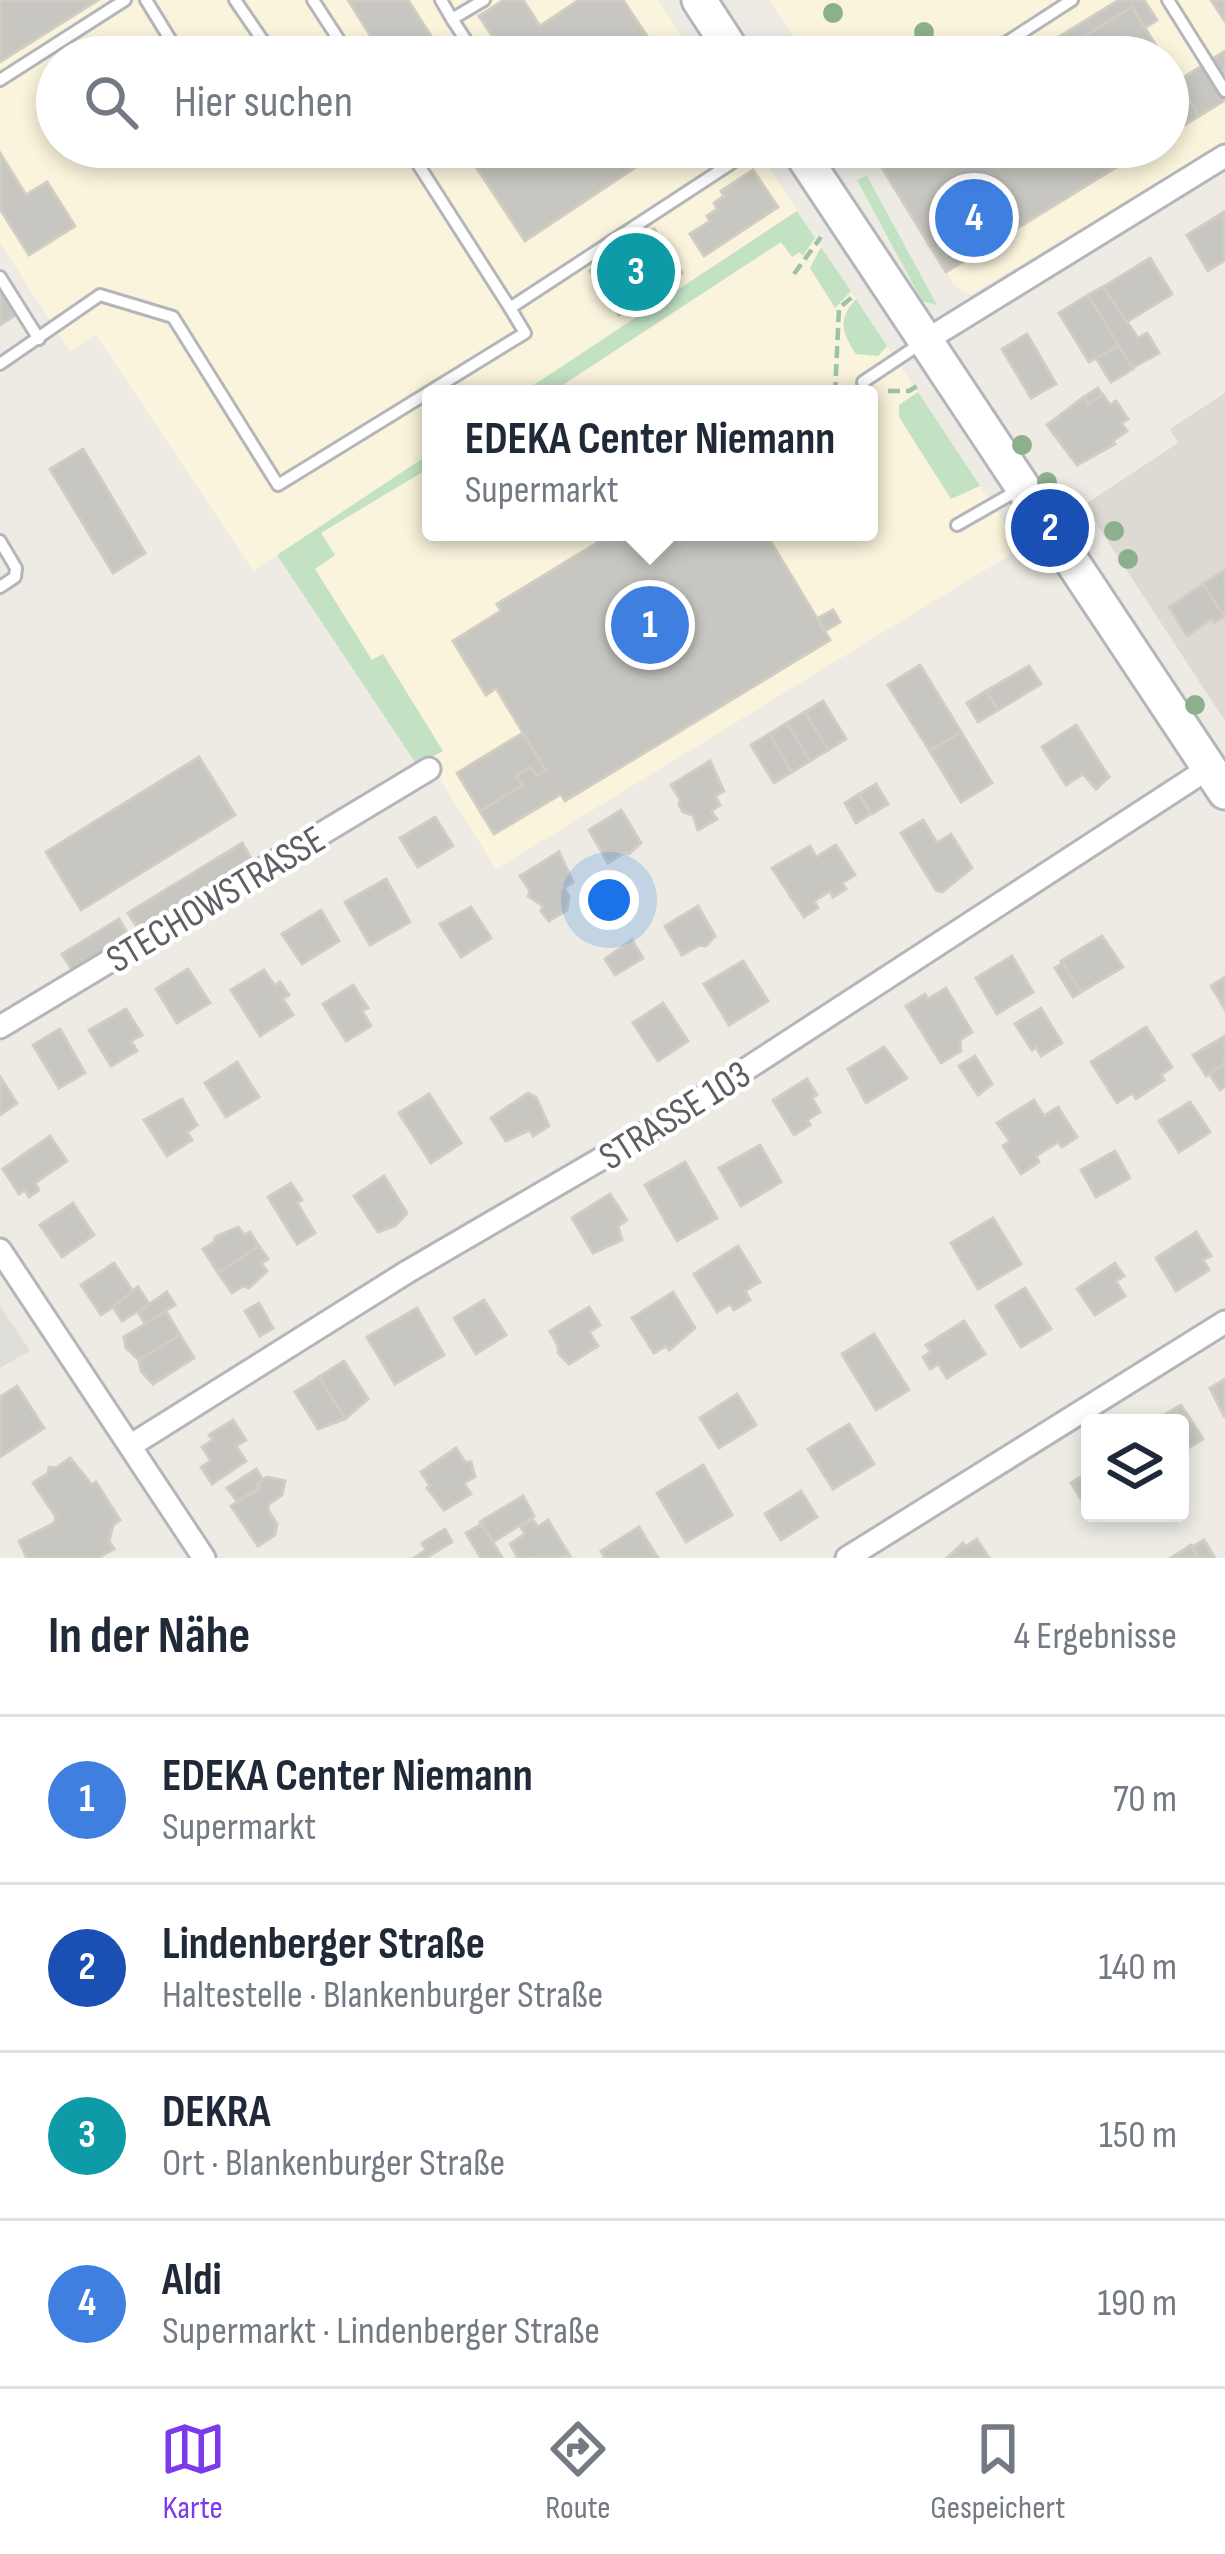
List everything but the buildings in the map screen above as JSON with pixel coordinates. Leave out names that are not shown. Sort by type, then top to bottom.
[{"type":"main road","points":[[699,0],[722,36]]},
{"type":"main road","points":[[811,168],[1217,780]]},
{"type":"street","points":[[926,340],[1225,156]]},
{"type":"street","name":"STECHOWSTRASSE","points":[[0,1027],[429,770]]},
{"type":"street","name":"STRASSE 103","points":[[130,1446],[407,1272],[671,1118],[1217,780]]},
{"type":"street","points":[[0,1250],[202,1557]]},
{"type":"street","points":[[847,1558],[1225,1322]]},
{"type":"lane","points":[[69,36],[125,0]]},
{"type":"lane","points":[[146,0],[169,36]]},
{"type":"lane","points":[[235,0],[260,36]]},
{"type":"lane","points":[[313,0],[336,36]]},
{"type":"lane","points":[[441,0],[463,36]]},
{"type":"lane","points":[[452,19],[484,0]]},
{"type":"lane","points":[[1016,36],[1072,0]]},
{"type":"lane","points":[[1168,0],[1225,92]]},
{"type":"lane","points":[[0,80],[36,57]]},
{"type":"lane","points":[[420,168],[525,333],[440,385]]},
{"type":"lane","points":[[510,308],[724,168]]},
{"type":"lane","points":[[0,277],[39,339]]},
{"type":"lane","points":[[0,364],[100,295],[173,317],[278,485],[422,396]]},
{"type":"lane","points":[[863,382],[926,340]]},
{"type":"lane","points":[[957,525],[1023,487]]},
{"type":"lane","points":[[0,541],[16,568],[15,578],[0,587]]},
{"type":"path","points":[[794,274],[820,237]]},
{"type":"path","points":[[835,385],[839,308],[857,292]]},
{"type":"path","points":[[909,391],[919,385]]},
{"type":"shaded area","points":[[0,0],[658,0],[681,36],[36,36],[36,168],[769,168],[1021,548],[496,869],[436,773],[417,765],[277,555],[253,571],[96,335],[70,351],[0,243]]},
{"type":"shaded area","points":[[769,0],[1225,0],[1225,143],[1189,165],[1189,36],[793,36]]},
{"type":"shaded area","points":[[882,168],[1183,168],[971,295],[954,285]]},
{"type":"shaded area","points":[[1225,393],[1225,721],[1084,505],[1178,443],[1170,429]]},
{"type":"shaded area","points":[[0,1306],[30,1351],[0,1368]]},
{"type":"green space","points":[[867,176],[937,305],[922,301],[857,180]]},
{"type":"green space","points":[[797,211],[815,238],[803,256],[800,252],[792,257],[781,242],[563,385],[534,385]]},
{"type":"green space","points":[[821,247],[851,291],[835,308],[810,268]]},
{"type":"green space","points":[[856,299],[887,346],[878,356],[856,354],[847,339],[844,320]]},
{"type":"green space","points":[[918,392],[980,486],[951,499],[899,417],[899,405]]},
{"type":"green space","points":[[422,459],[422,472],[321,533],[335,555],[315,569],[372,660],[383,654],[443,751],[417,765],[277,555]]},
{"type":"place","name":"Aldi","points":[[974,218]]},
{"type":"place","name":"DEKRA","points":[[636,272]]},
{"type":"place","name":"Lindenberger Straße","points":[[1050,528]]},
{"type":"place","name":"EDEKA Center Niemann","points":[[650,625]]}]
